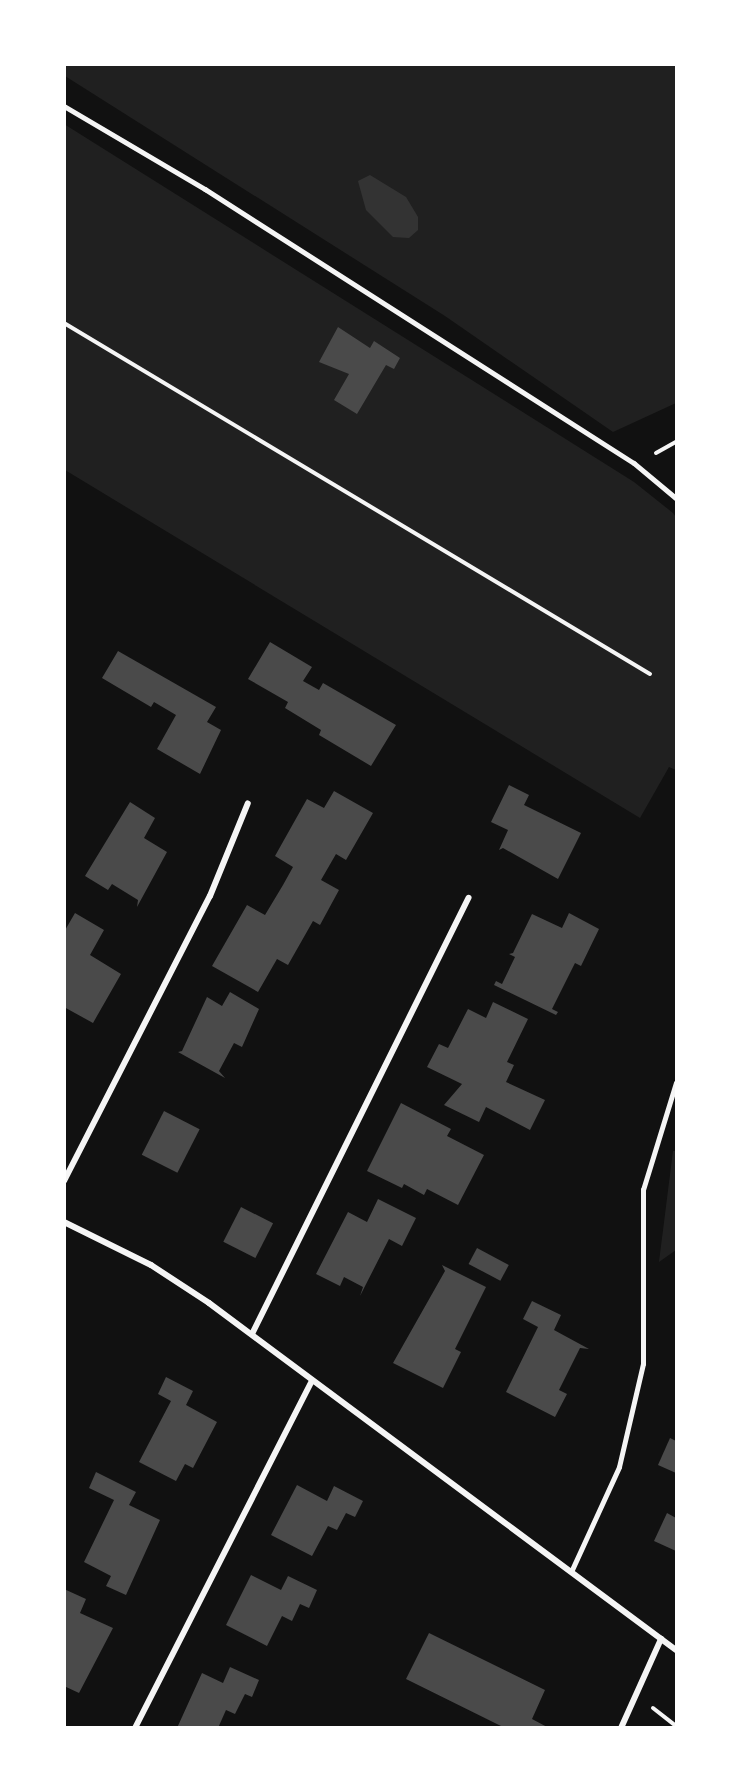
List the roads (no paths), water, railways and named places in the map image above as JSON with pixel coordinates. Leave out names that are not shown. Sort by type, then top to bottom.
[{"type":"street","points":[[64,1180],[210,896],[248,803]]},
{"type":"street","points":[[252,1334],[468,898]]},
{"type":"street","points":[[64,1222],[152,1266],[252,1334],[312,1381],[676,1650]]},
{"type":"street","points":[[135,1728],[312,1381]]},
{"type":"street","points":[[621,1728],[661,1639]]},
{"type":"lane","points":[[64,106],[205,189],[624,457],[676,498]]},
{"type":"lane","points":[[571,1573],[619,1467],[643,1364],[644,1190],[676,1083]]}]
